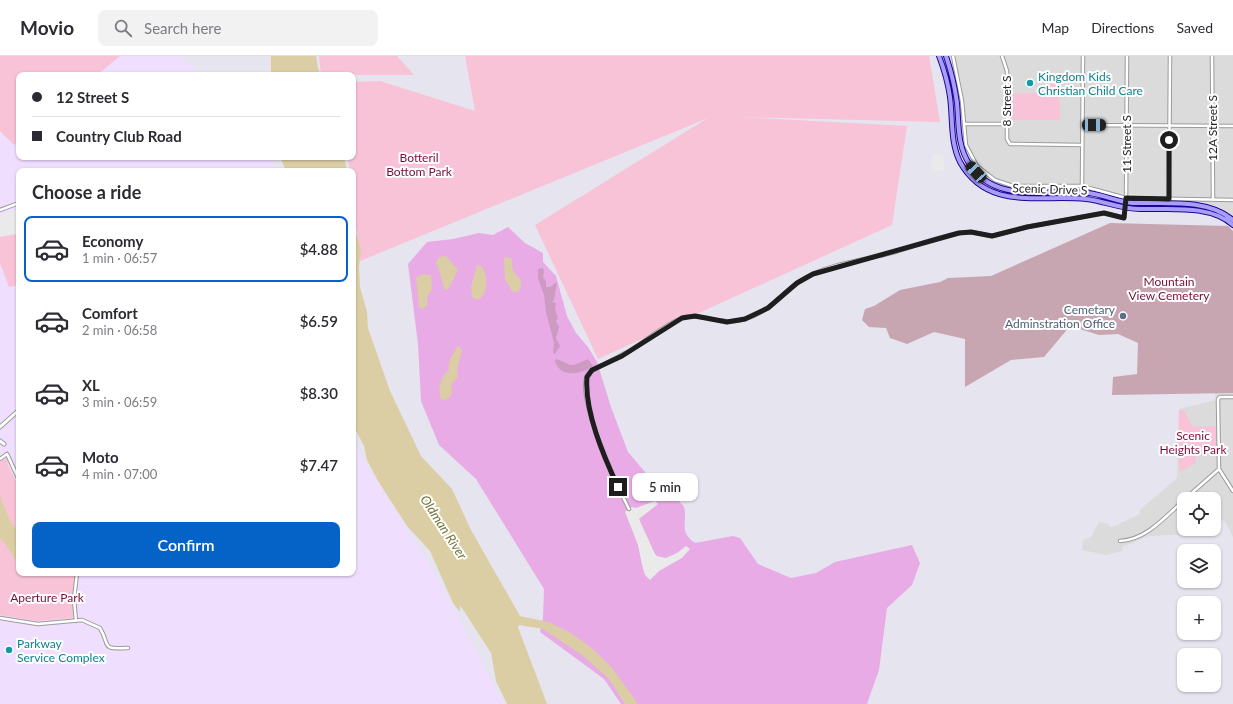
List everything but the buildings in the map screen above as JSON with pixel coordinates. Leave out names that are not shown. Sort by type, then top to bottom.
[{"type":"main road","name":"Scenic Drive S","points":[[939,56],[948,88],[954,146],[965,169],[978,183],[1004,197],[1086,199],[1125,208],[1197,211],[1213,214],[1233,225]]},
{"type":"main road","name":"Scenic Drive S","points":[[946,56],[955,89],[960,143],[970,166],[983,178],[999,187],[1016,192],[1083,192],[1126,200],[1202,206],[1218,211],[1233,220]]},
{"type":"street","name":"Scenic Drive S","points":[[953,56],[962,101],[964,141],[977,166],[995,180],[1013,186],[1082,186],[1126,200],[1233,200]]},
{"type":"street","name":"8 Street S","points":[[1002,56],[1007,71],[1006,124],[1007,139],[1010,144],[1082,145]]},
{"type":"street","points":[[1082,186],[1083,56]]},
{"type":"street","name":"11 Street S","points":[[1125,208],[1127,56]]},
{"type":"street","points":[[1169,199],[1170,56]]},
{"type":"street","name":"12A Street S","points":[[1212,56],[1213,200]]},
{"type":"street","points":[[964,124],[1006,124]]},
{"type":"street","points":[[1083,125],[1233,126]]},
{"type":"street","points":[[0,210],[16,205]]},
{"type":"street","points":[[629,510],[612,473],[592,418],[586,385],[587,377],[592,370],[622,356],[682,318],[695,316],[727,322],[738,321],[755,315],[772,306],[805,278],[828,269],[959,233],[971,232],[992,236],[1027,227],[1104,213],[1124,218],[1125,208]]},
{"type":"street","points":[[1233,397],[1220,397],[1218,399],[1219,469],[1233,491]]},
{"type":"street","points":[[0,427],[16,413]]},
{"type":"street","points":[[0,459],[7,454],[16,474]]},
{"type":"street","points":[[1194,492],[1219,469]]},
{"type":"street","points":[[1120,541],[1129,541],[1147,533],[1177,507]]},
{"type":"street","points":[[76,620],[74,600],[77,576]]},
{"type":"street","points":[[0,618],[38,624],[86,620],[100,628],[106,646],[109,648],[128,648]]},
{"type":"shaded area","points":[[0,56],[180,56],[199,72],[16,72],[16,160],[272,160],[275,168],[16,168],[16,576],[356,576],[356,448],[432,568],[504,704],[0,704]]},
{"type":"shaded area","points":[[953,56],[1233,56],[1233,217],[1216,207],[1202,203],[1126,193],[1112,194],[1090,185],[1013,184],[1002,181],[991,175],[975,159],[969,147],[961,81]]},
{"type":"shaded area","points":[[932,154],[943,155],[945,171],[931,171]]},
{"type":"shaded area","points":[[16,210],[16,233],[0,236],[0,215]]},
{"type":"shaded area","points":[[508,227],[525,243],[543,253],[543,262],[556,276],[567,316],[576,333],[588,347],[597,362],[611,407],[628,452],[645,472],[648,489],[674,495],[684,507],[685,531],[690,539],[695,543],[733,536],[740,538],[758,564],[791,578],[816,573],[835,562],[912,545],[920,563],[912,585],[887,608],[879,670],[867,704],[621,704],[604,679],[540,632],[543,618],[544,589],[476,479],[439,445],[421,401],[418,344],[408,264],[427,242],[453,239],[479,233],[493,235]]},
{"type":"shaded area","points":[[543,268],[543,277],[546,281],[546,287],[550,287],[557,282],[554,300],[552,302],[556,303],[555,309],[558,318],[556,321],[559,327],[556,338],[560,346],[555,354],[553,353],[554,343],[546,312],[544,295],[538,278],[538,269]]},
{"type":"shaded area","points":[[556,359],[574,365],[588,359],[593,366],[577,373],[571,373],[561,370],[555,361]]},
{"type":"shaded area","points":[[1215,393],[1233,393],[1233,537],[1226,523],[1221,519],[1221,492],[1177,492],[1177,535],[1149,536],[1122,547],[1123,551],[1106,555],[1082,550],[1083,540],[1091,537],[1099,522],[1113,527],[1140,514],[1140,510],[1177,478],[1179,409],[1216,400]]},
{"type":"shaded area","points":[[655,501],[658,504],[639,519],[655,554],[666,558],[677,553],[686,546],[690,549],[682,558],[659,571],[650,580],[645,575],[638,545],[625,512],[631,507],[636,508]]},
{"type":"green space","points":[[0,56],[120,56],[101,72],[16,72],[16,143],[14,145],[0,131]]},
{"type":"green space","points":[[319,56],[397,56],[414,75],[356,75],[356,72],[321,72]]},
{"type":"green space","name":"Botteril Bottom Park","points":[[465,56],[929,56],[940,122],[738,117],[907,126],[892,225],[598,359],[535,225],[708,118],[360,261],[356,225],[356,168],[350,168],[348,160],[356,160],[356,82],[380,81],[475,111]]},
{"type":"green space","points":[[1059,84],[1060,120],[1011,120],[1011,94],[1047,92],[1047,85]]},
{"type":"green space","name":"Mountain View Cemetery","points":[[1110,223],[1228,226],[1233,231],[1233,393],[1112,395],[1113,377],[1137,374],[1138,343],[1118,334],[1099,335],[1070,326],[1044,357],[1011,360],[965,387],[965,339],[934,332],[907,344],[890,338],[886,328],[869,327],[862,320],[865,309],[874,306],[900,290],[940,282],[948,278],[991,276]]},
{"type":"green space","points":[[16,234],[16,286],[9,287],[0,263],[0,237]]},
{"type":"green space","name":"Scenic Heights Park","points":[[1179,410],[1184,410],[1193,427],[1216,426],[1217,454],[1196,456],[1195,463],[1180,472],[1178,454]]},
{"type":"green space","name":"Aperture Park","points":[[6,458],[10,461],[7,463],[16,481],[16,576],[76,576],[73,618],[37,621],[0,615],[0,462]]},
{"type":"water","points":[[271,56],[316,56],[320,72],[271,72]]},
{"type":"water","points":[[281,160],[345,160],[346,168],[285,168]]},
{"type":"water","name":"Oldman River","points":[[356,233],[361,249],[359,267],[360,287],[367,312],[368,328],[390,391],[421,456],[452,489],[471,530],[520,616],[548,622],[569,632],[593,649],[612,668],[638,704],[625,704],[609,679],[582,655],[543,629],[519,625],[518,627],[547,704],[507,704],[496,681],[491,653],[460,605],[460,612],[453,603],[430,551],[407,526],[378,481],[367,460],[364,446],[356,431]]},
{"type":"water","points":[[446,256],[458,270],[448,290],[444,289],[436,263],[439,257]]},
{"type":"water","points":[[504,257],[511,258],[513,271],[521,280],[521,286],[518,292],[513,292],[505,280]]},
{"type":"water","points":[[477,265],[482,267],[484,271],[486,285],[484,294],[477,300],[472,297],[471,287]]},
{"type":"water","points":[[422,274],[431,275],[432,289],[427,297],[427,306],[422,309],[419,306],[416,278]]},
{"type":"water","points":[[459,346],[462,350],[457,370],[458,377],[452,383],[452,392],[450,397],[442,400],[439,392],[440,384],[449,370],[451,358]]},
{"type":"water","points":[[0,496],[10,521],[16,528],[16,561],[4,542],[0,539]]},
{"type":"place","name":"Kingdom Kids Christian Child Care","points":[[1030,83]]},
{"type":"place","name":"Cemetary Adminstration Office","points":[[1123,316]]},
{"type":"place","name":"Parkway Service Complex","points":[[9,650]]},
{"type":"route","points":[[618,487],[597,436],[588,403],[586,385],[588,374],[592,370],[604,366],[622,356],[682,318],[695,316],[727,322],[738,321],[755,315],[772,306],[797,283],[813,274],[828,269],[895,252],[953,234],[971,232],[992,236],[1000,235],[1027,227],[1104,213],[1124,218],[1126,198],[1169,199],[1169,140]]}]
